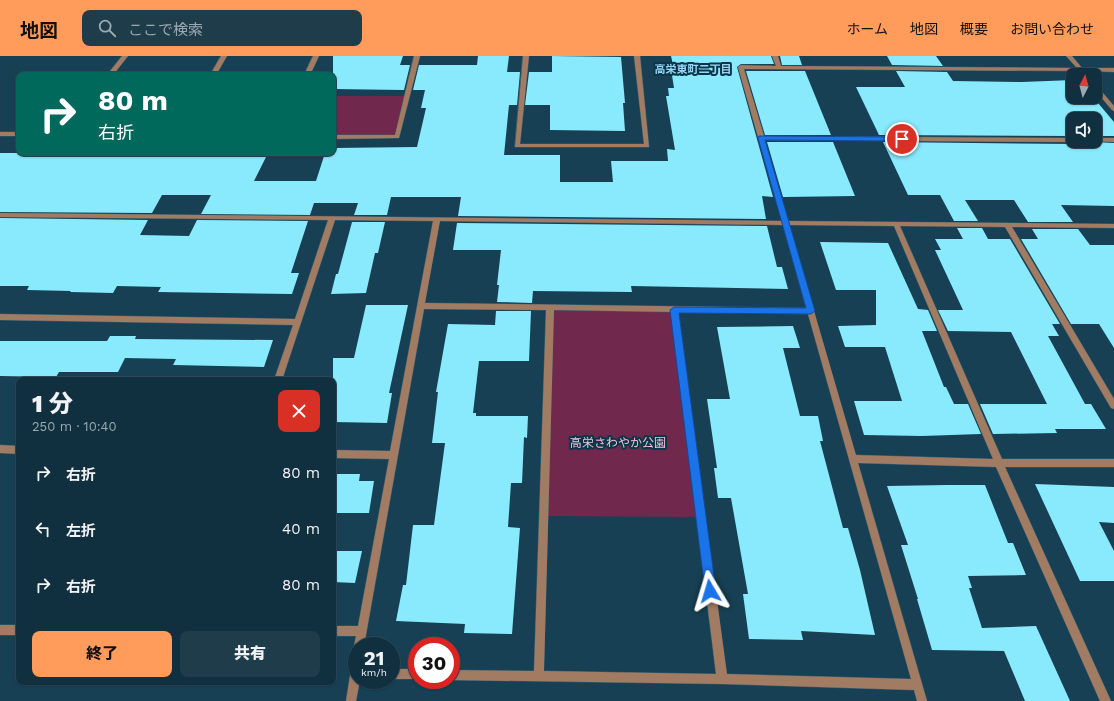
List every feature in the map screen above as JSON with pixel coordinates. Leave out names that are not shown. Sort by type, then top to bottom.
[{"type":"street","points":[[112,72],[125,56]]},
{"type":"street","points":[[215,72],[224,56]]},
{"type":"street","points":[[308,72],[316,56]]},
{"type":"street","points":[[336,137],[397,137],[417,56]]},
{"type":"street","points":[[526,56],[517,146],[647,146],[637,56]]},
{"type":"street","points":[[775,56],[779,68]]},
{"type":"street","points":[[1069,56],[1079,68]]},
{"type":"street","points":[[922,701],[741,67],[1066,70]]},
{"type":"street","points":[[1102,70],[1114,70]]},
{"type":"street","points":[[1102,95],[1114,109]]},
{"type":"street","points":[[0,134],[16,134]]},
{"type":"street","points":[[762,138],[1066,140]]},
{"type":"street","points":[[1102,140],[1114,140]]},
{"type":"street","points":[[0,216],[1114,226]]},
{"type":"street","points":[[279,377],[332,219]]},
{"type":"street","points":[[360,637],[437,219]]},
{"type":"street","points":[[896,224],[999,463],[1106,701]]},
{"type":"street","points":[[1007,225],[1114,406]]},
{"type":"street","points":[[422,306],[811,311]]},
{"type":"street","points":[[539,676],[550,308]]},
{"type":"street","points":[[674,310],[722,679]]},
{"type":"street","points":[[0,317],[298,322]]},
{"type":"street","points":[[0,449],[16,450]]},
{"type":"street","points":[[336,454],[394,455]]},
{"type":"street","points":[[853,459],[999,463],[1114,463]]},
{"type":"street","points":[[0,630],[16,630]]},
{"type":"street","points":[[336,631],[361,631]]},
{"type":"street","points":[[460,675],[722,679],[918,685]]},
{"type":"street","points":[[351,701],[353,689]]},
{"type":"green space","points":[[336,96],[407,96],[397,137],[336,137]]},
{"type":"green space","name":"高栄さわやか公園","points":[[550,308],[674,310],[701,517],[544,516]]},
{"type":"building","points":[[333,56],[403,56],[400,65],[410,65],[404,90],[336,89],[336,72],[333,72]]},
{"type":"building","points":[[478,56],[509,56],[507,72],[520,72],[517,105],[509,105],[504,155],[560,155],[560,182],[613,182],[611,161],[668,161],[667,149],[675,150],[666,96],[669,96],[668,88],[674,88],[671,69],[674,69],[671,56],[771,56],[774,64],[741,64],[737,67],[773,197],[762,196],[766,219],[458,216],[461,197],[391,197],[387,215],[354,215],[358,203],[314,203],[310,215],[201,214],[211,195],[162,195],[152,213],[0,212],[0,153],[16,153],[16,156],[266,156],[254,181],[316,181],[324,156],[336,156],[336,148],[417,147],[426,108],[421,108],[425,90],[413,90],[419,65],[477,65]]},
{"type":"building","points":[[552,56],[621,57],[625,103],[623,103],[625,131],[550,130],[550,105],[525,105],[529,72],[552,72]]},
{"type":"building","points":[[780,56],[799,56],[802,65],[782,65]]},
{"type":"building","points":[[887,56],[936,56],[943,66],[892,65]]},
{"type":"building","points":[[746,71],[805,71],[831,135],[765,135]]},
{"type":"building","points":[[896,71],[947,72],[953,81],[1022,82],[1066,80],[1066,104],[1099,104],[1114,122],[1114,136],[1102,136],[1102,112],[1066,112],[1066,136],[879,135],[856,87],[905,87]]},
{"type":"building","points":[[767,142],[833,142],[855,196],[783,197]]},
{"type":"building","points":[[883,142],[1066,144],[1066,148],[1102,148],[1102,142],[1114,143],[1114,206],[1061,205],[1073,222],[1028,222],[1014,200],[965,200],[978,221],[954,221],[940,195],[908,195]]},
{"type":"building","points":[[0,218],[148,220],[140,235],[189,236],[197,220],[308,221],[291,273],[299,273],[292,294],[158,292],[161,287],[117,286],[113,293],[27,290],[29,286],[0,286]]},
{"type":"building","points":[[352,222],[385,222],[378,253],[375,253],[366,293],[331,294],[336,274],[338,274]]},
{"type":"building","points":[[457,223],[767,226],[777,267],[782,267],[788,289],[631,286],[632,292],[533,291],[532,303],[497,302],[499,285],[497,285],[501,250],[453,250]]},
{"type":"building","points":[[957,228],[982,228],[988,239],[1010,239],[1060,324],[1052,324],[1059,336],[1048,336],[1085,404],[1091,404],[1106,429],[1055,429],[1057,433],[993,434],[980,404],[1047,404],[1011,332],[948,331],[938,310],[963,310],[935,250],[941,250],[935,239],[963,239]]},
{"type":"building","points":[[1032,229],[1078,229],[1090,245],[1114,245],[1114,348],[1099,324],[1071,324],[1021,239],[1038,239]]},
{"type":"building","points":[[820,242],[888,243],[918,309],[928,310],[937,331],[922,331],[944,387],[946,387],[954,404],[968,404],[981,434],[922,436],[864,435],[854,401],[902,401],[885,347],[845,347],[838,326],[876,325],[876,290],[836,290]]},
{"type":"building","points":[[366,305],[408,305],[389,393],[392,393],[387,423],[336,422],[336,377],[333,377],[333,358],[354,358]]},
{"type":"building","points":[[496,311],[531,311],[529,361],[479,361],[473,413],[476,413],[476,416],[528,416],[527,438],[524,437],[522,483],[511,483],[508,527],[520,528],[512,634],[464,633],[465,624],[396,621],[403,585],[406,585],[413,525],[434,525],[445,443],[432,443],[438,392],[436,392],[448,324],[495,325]]},
{"type":"building","points":[[793,326],[800,348],[783,348],[800,416],[818,416],[823,441],[820,441],[843,528],[848,528],[860,570],[875,635],[801,631],[803,640],[749,639],[743,594],[748,594],[731,498],[718,498],[714,468],[717,468],[707,399],[730,399],[717,327]]},
{"type":"building","points":[[110,336],[136,336],[135,339],[273,340],[264,367],[173,365],[176,359],[125,358],[118,372],[59,372],[56,377],[0,376],[0,341],[107,341]]},
{"type":"building","points":[[336,474],[360,474],[359,481],[374,481],[369,513],[336,513]]},
{"type":"building","points":[[1035,484],[1114,487],[1114,523],[1099,522],[1114,551],[1114,581],[1080,581]]},
{"type":"building","points":[[985,485],[1008,543],[1013,543],[1026,575],[968,576],[972,588],[969,588],[982,628],[1036,626],[1070,701],[1025,701],[1004,651],[932,650],[901,545],[908,545],[887,486]]},
{"type":"building","points":[[336,551],[362,551],[355,583],[336,582]]},
{"type":"district","name":"高栄東町二丁目","points":[[693,69]]},
{"type":"route","points":[[710,591],[674,310],[811,311],[762,138],[902,139]]}]
